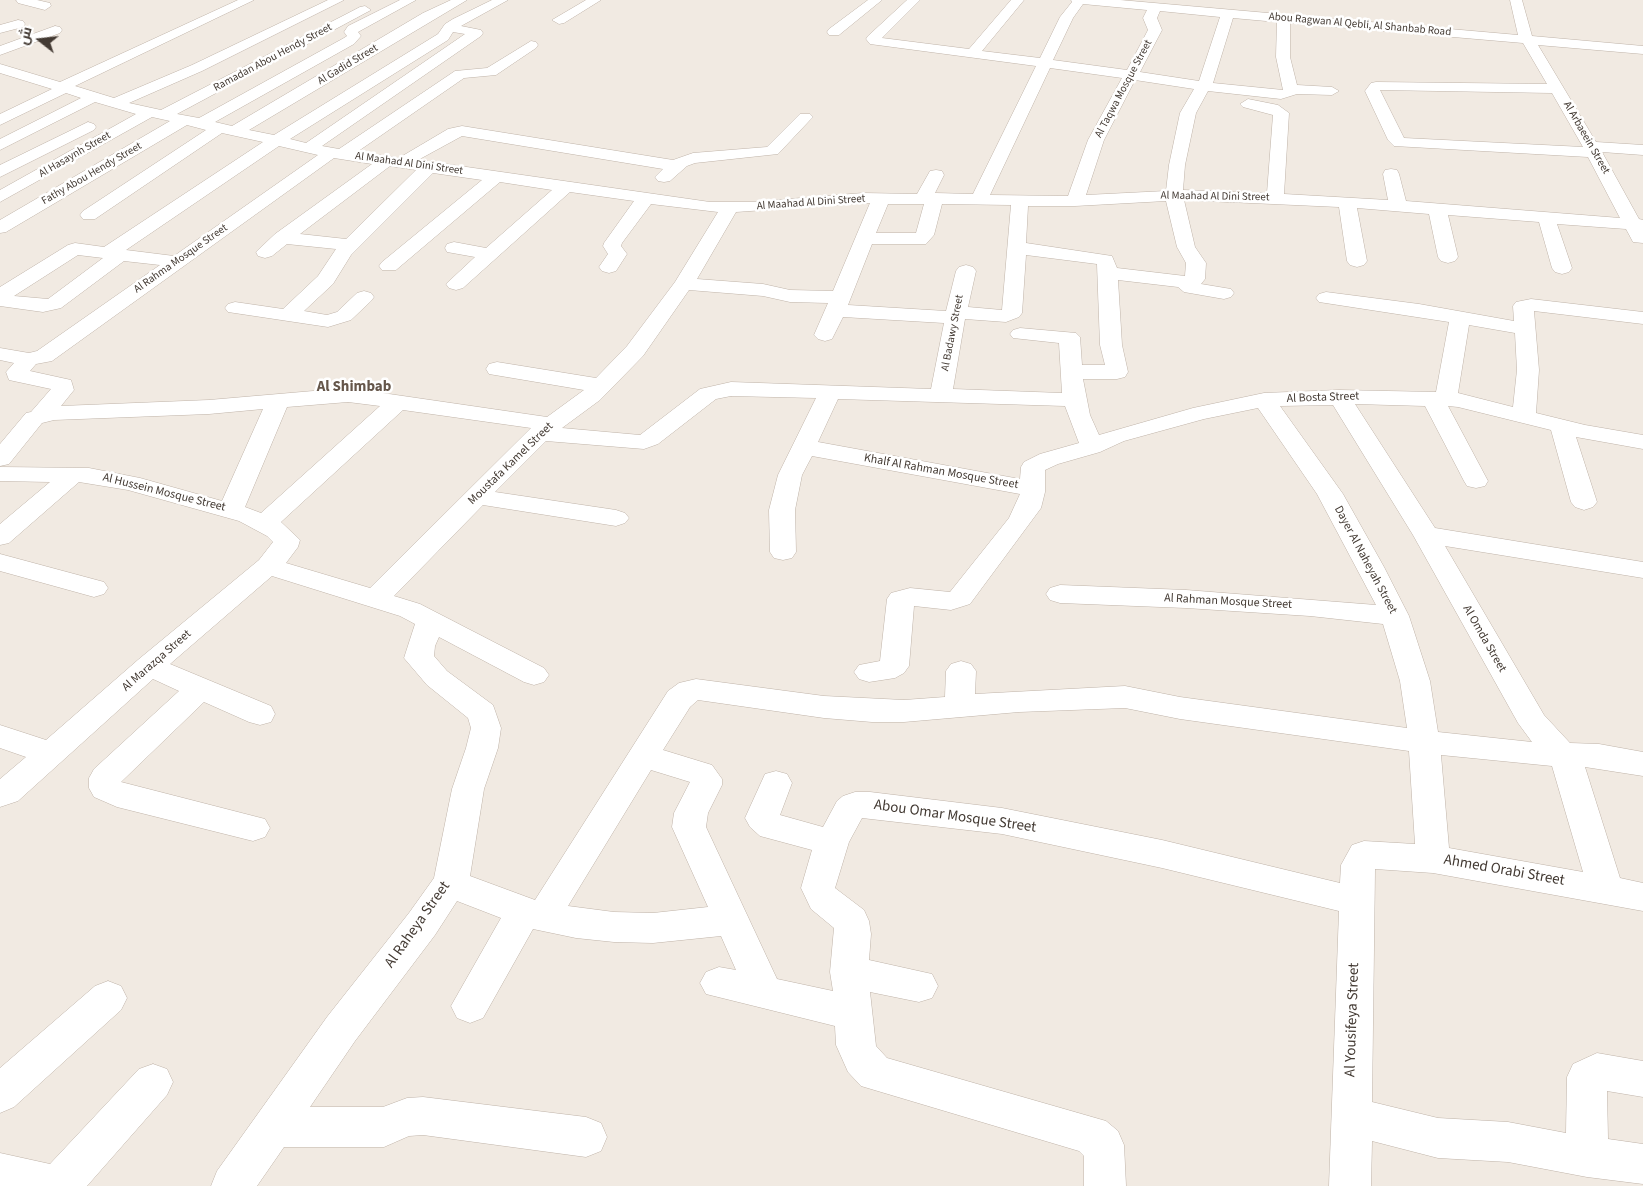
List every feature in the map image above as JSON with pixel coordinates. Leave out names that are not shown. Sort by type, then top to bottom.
[{"type":"street","points":[[22,0],[45,6]]},
{"type":"street","points":[[0,120],[248,0]]},
{"type":"street","points":[[0,172],[196,68],[338,0]]},
{"type":"street","name":"Ramadan Abou Hendy Street","points":[[156,114],[290,50],[384,0]]},
{"type":"street","name":"Fathy Abou Hendy Street","points":[[0,228],[192,122],[327,54],[353,38],[351,32],[353,29],[410,0]]},
{"type":"street","name":"Al Gadid Street","points":[[89,215],[227,130],[428,16],[461,0]]},
{"type":"street","points":[[0,300],[49,306],[82,282],[114,254],[276,140],[444,37],[450,27],[502,0]]},
{"type":"street","points":[[559,20],[595,0]]},
{"type":"street","points":[[834,32],[876,0]]},
{"type":"street","points":[[914,0],[873,39],[875,41],[1045,62],[1244,92],[1286,94],[1291,92],[1283,57],[1284,17]]},
{"type":"street","points":[[972,54],[1018,0]]},
{"type":"street","points":[[979,199],[1067,17],[1078,0]]},
{"type":"street","name":"Abou Ragwan Al Qebli, Al Shanbab Road","points":[[1078,0],[1228,13],[1525,33],[1643,37]]},
{"type":"street","name":"Abou Ragwan Al Qebli, Al Shanbab Road","points":[[1200,0],[1525,33],[1643,50]]},
{"type":"street","name":"Al Arbaeein Street","points":[[1516,0],[1525,33],[1639,225],[1643,244]]},
{"type":"street","name":"Al Taqwa Mosque Street","points":[[1075,201],[1096,140],[1145,52],[1155,30],[1150,18],[1155,7]]},
{"type":"street","points":[[1108,273],[1186,282],[1195,279],[1196,263],[1186,247],[1174,196],[1177,165],[1188,113],[1208,78],[1228,13]]},
{"type":"street","points":[[0,30],[13,17]]},
{"type":"street","points":[[309,148],[476,35],[474,32],[450,27]]},
{"type":"street","points":[[0,51],[55,30]]},
{"type":"street","name":"Al Rahma Mosque Street","points":[[29,359],[44,356],[337,154],[460,74],[491,72],[531,44]]},
{"type":"street","points":[[290,50],[327,54]]},
{"type":"street","name":"Al Maahad Al Dini Street","points":[[3,72],[25,76],[94,97],[113,112],[156,114],[337,154],[730,208],[822,200],[881,198],[1075,201],[1174,196],[1275,198],[1398,205],[1639,225]]},
{"type":"street","points":[[1460,73],[1554,83]]},
{"type":"street","points":[[1554,83],[1376,86],[1372,91],[1396,140],[1400,143],[1643,150]]},
{"type":"street","points":[[1290,89],[1332,91]]},
{"type":"street","points":[[1244,92],[1244,99],[1248,104],[1280,111],[1275,198]]},
{"type":"street","points":[[0,145],[94,97]]},
{"type":"street","name":"Al Hasaynh Street","points":[[0,197],[156,114]]},
{"type":"street","points":[[609,267],[618,254],[612,246],[613,243],[642,197],[678,166],[687,160],[699,156],[772,151],[805,117]]},
{"type":"street","points":[[265,252],[282,238],[395,162],[454,132],[462,131],[678,166]]},
{"type":"street","points":[[288,315],[326,280],[343,252],[401,193],[430,167]]},
{"type":"street","points":[[1391,174],[1398,205]]},
{"type":"street","points":[[864,238],[919,240],[925,235],[929,198],[936,175]]},
{"type":"street","points":[[389,266],[497,176]]},
{"type":"street","points":[[456,284],[566,186]]},
{"type":"street","points":[[825,335],[881,198]]},
{"type":"street","points":[[684,284],[763,290],[839,303],[955,315],[1006,316],[1012,313],[1020,200]]},
{"type":"street","points":[[1347,202],[1357,261]]},
{"type":"street","name":"Moustafa Kamel Street","points":[[376,598],[545,429],[584,401],[601,386],[652,330],[684,284],[730,208]]},
{"type":"street","points":[[1437,208],[1448,257]]},
{"type":"street","points":[[1546,217],[1562,268]]},
{"type":"street","points":[[282,238],[351,246]]},
{"type":"street","points":[[454,248],[489,254]]},
{"type":"street","points":[[1018,248],[1105,260],[1108,273],[1111,345],[1117,372],[1072,372]]},
{"type":"street","points":[[0,296],[72,249],[179,262]]},
{"type":"street","name":"Al Badawy Street","points":[[942,396],[955,315],[966,271]]},
{"type":"street","points":[[82,282],[138,290]]},
{"type":"street","points":[[1186,282],[1186,286],[1191,288],[1224,293]]},
{"type":"street","points":[[235,308],[328,321],[344,316],[364,298]]},
{"type":"street","points":[[1326,298],[1526,329]]},
{"type":"street","points":[[1524,416],[1528,390],[1526,329],[1521,308],[1526,305],[1643,318]]},
{"type":"street","points":[[1460,318],[1439,399],[1476,482]]},
{"type":"street","points":[[1020,334],[1068,336],[1078,415],[1092,447]]},
{"type":"street","points":[[0,354],[29,359]]},
{"type":"street","points":[[0,459],[31,421],[40,415],[63,390],[63,386],[17,376],[17,372],[29,359]]},
{"type":"street","points":[[498,369],[601,386]]},
{"type":"street","points":[[40,415],[278,402],[348,395],[398,402],[545,429],[644,442],[698,400],[718,390],[831,391],[1076,400]]},
{"type":"street","points":[[783,552],[782,510],[790,475],[831,391]]},
{"type":"street","name":"Al Bosta Street","points":[[1032,490],[1030,480],[1033,467],[1049,459],[1092,447],[1116,436],[1200,413],[1264,400],[1339,397],[1439,399],[1474,403],[1562,426],[1643,442]]},
{"type":"street","name":"Al Omda Street","points":[[1339,397],[1426,535],[1533,723],[1562,755],[1569,767],[1606,890]]},
{"type":"street","name":"Dayer Al Naheyah Street","points":[[1264,400],[1330,494],[1371,567],[1395,616],[1415,681],[1424,742],[1433,859]]},
{"type":"street","points":[[232,510],[278,402]]},
{"type":"street","points":[[265,523],[398,402]]},
{"type":"street","points":[[1562,426],[1584,502]]},
{"type":"street","name":"Khalf Al Rahman Mosque Street","points":[[804,447],[1032,490],[1032,499],[1019,522],[960,598],[951,601],[910,596],[901,599],[894,666],[886,671],[869,672]]},
{"type":"street","name":"Al Hussein Mosque Street","points":[[0,474],[73,475],[131,483],[232,510],[265,523]]},
{"type":"street","points":[[0,537],[73,475]]},
{"type":"street","points":[[478,497],[616,518]]},
{"type":"street","name":"Al Marazqa Street","points":[[0,795],[7,792],[149,666],[268,566],[285,547],[287,540],[284,535],[265,523]]},
{"type":"street","points":[[1426,535],[1643,570]]},
{"type":"street","points":[[0,562],[94,588]]},
{"type":"street","points":[[268,566],[410,610],[534,675]]},
{"type":"street","name":"Al Rahman Mosque Street","points":[[1060,594],[1186,599],[1310,607],[1395,616]]},
{"type":"street","name":"Al Raheya Street","points":[[232,1186],[450,882],[455,868],[468,789],[482,748],[486,728],[482,713],[437,678],[419,658],[421,646],[429,627],[429,620]]},
{"type":"street","points":[[149,666],[260,714]]},
{"type":"street","points":[[960,706],[961,672]]},
{"type":"street","points":[[200,688],[106,778],[104,788],[117,795],[253,828]]},
{"type":"street","points":[[470,1006],[643,756],[679,699],[690,690],[696,689],[824,707],[872,711],[904,711],[960,706],[1125,698],[1180,708],[1424,742],[1521,753],[1599,756],[1643,764]]},
{"type":"street","points":[[0,736],[50,754]]},
{"type":"street","points":[[643,756],[701,773],[706,779],[706,785],[691,813],[689,827],[764,992]]},
{"type":"street","points":[[776,783],[762,818],[767,824],[772,827],[832,842]]},
{"type":"street","name":"Abou Omar Mosque Street","points":[[1104,1186],[1105,1155],[1103,1145],[1091,1135],[875,1073],[862,1059],[855,1044],[854,1013],[848,972],[853,934],[851,921],[823,899],[818,888],[832,842],[849,810],[855,805],[1002,821],[1162,854],[1357,900]]},
{"type":"street","name":"Ahmed Orabi Street","points":[[1364,856],[1433,859],[1643,897]]},
{"type":"street","name":"Al Yousifeya Street","points":[[1350,1186],[1358,865],[1364,856]]},
{"type":"street","points":[[450,882],[534,915],[614,927],[692,926],[732,920]]},
{"type":"street","points":[[848,972],[919,986]]},
{"type":"street","points":[[719,983],[854,1013]]},
{"type":"street","points":[[0,1094],[108,998]]},
{"type":"street","points":[[1587,1157],[1587,1077],[1597,1071],[1643,1080]]},
{"type":"street","points":[[59,1186],[153,1082]]},
{"type":"street","points":[[273,1127],[384,1127],[407,1117],[423,1116],[586,1137]]},
{"type":"street","points":[[1351,1116],[1438,1138],[1508,1142],[1587,1157],[1643,1164]]},
{"type":"street","points":[[0,1174],[54,1186]]},
{"type":"district","name":"Al Shimbab","points":[[354,388]]}]
